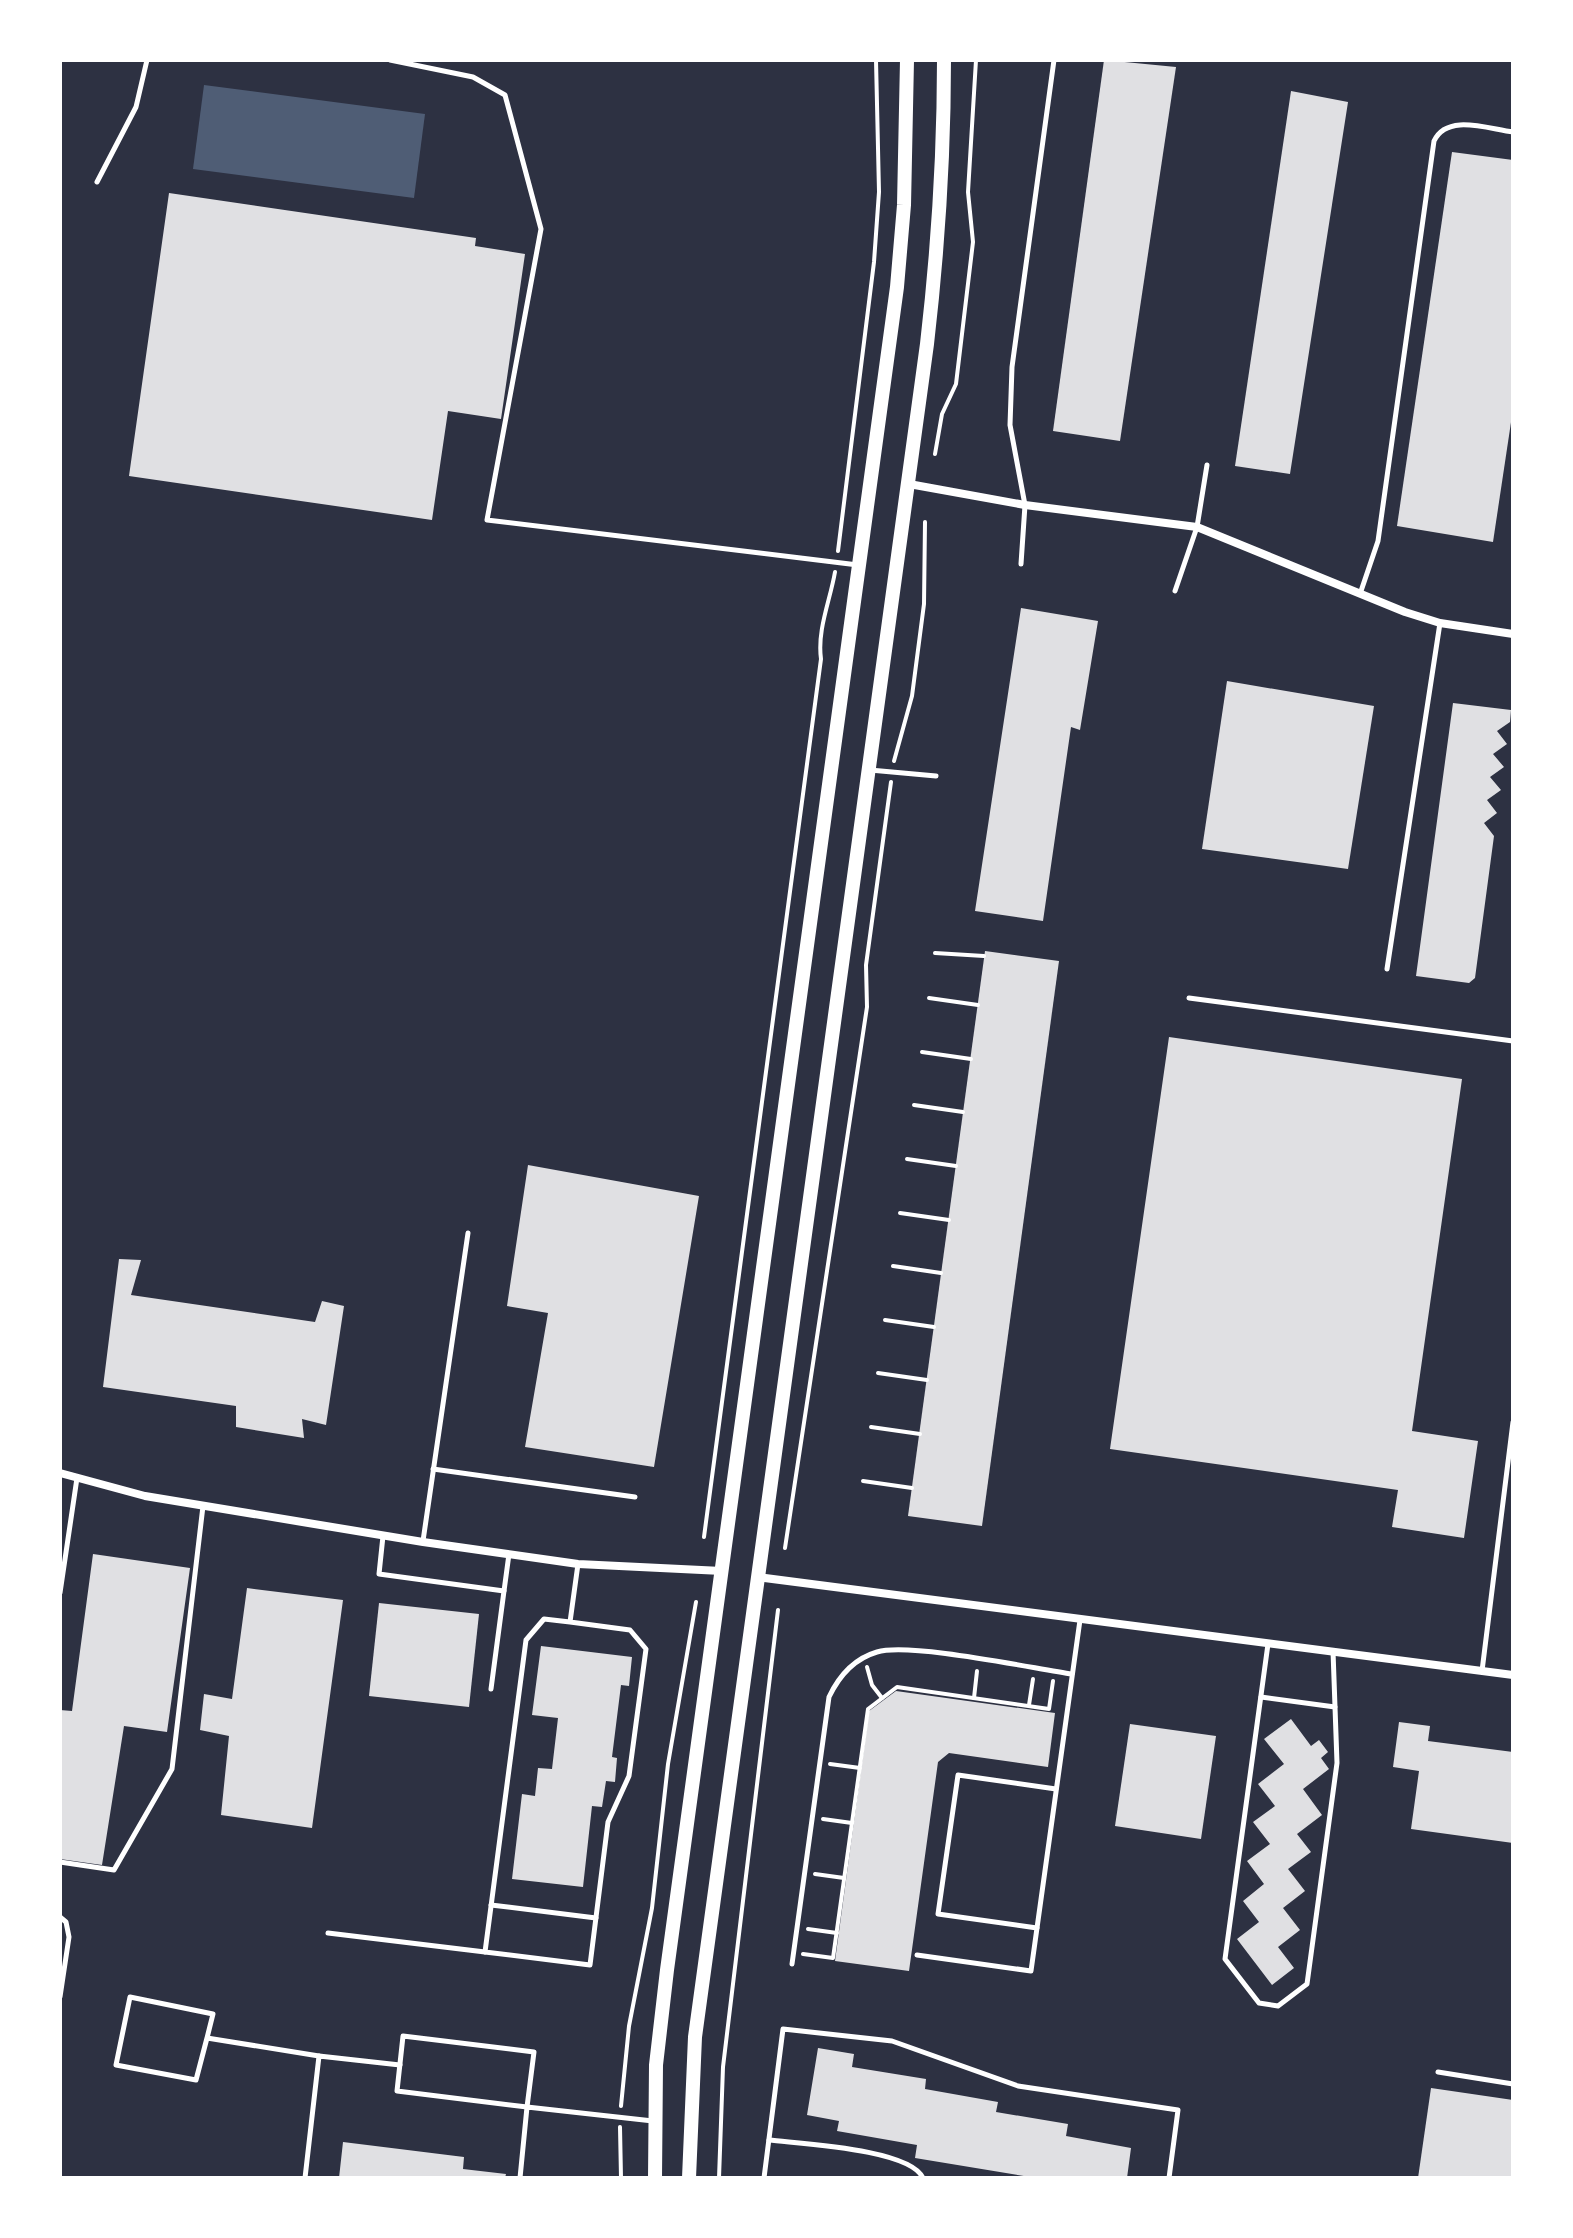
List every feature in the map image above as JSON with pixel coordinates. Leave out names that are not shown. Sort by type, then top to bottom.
[{"type":"main road","points":[[655,2178],[654,2121],[663,2002],[897,287],[904,205],[907,60]]},
{"type":"main road","points":[[689,2178],[689,2119],[695,2037],[909,484],[938,245],[944,139],[944,60]]},
{"type":"street","points":[[909,484],[1025,505],[1197,527],[1360,594],[1440,623],[1513,634]]},
{"type":"street","points":[[60,1473],[203,1506],[423,1542],[578,1564],[722,1571]]},
{"type":"street","points":[[757,1577],[1513,1675]]},
{"type":"lane","points":[[97,182],[136,107],[147,60]]},
{"type":"lane","points":[[390,60],[473,77],[505,95],[541,229],[487,520],[861,566]]},
{"type":"lane","points":[[1021,564],[1025,505],[1010,425],[1012,367],[1054,60]]},
{"type":"lane","points":[[1360,594],[1378,541],[1434,141],[1444,128],[1454,124],[1513,132]]},
{"type":"lane","points":[[1175,591],[1197,527],[1207,465]]},
{"type":"lane","points":[[1387,969],[1440,623]]},
{"type":"lane","points":[[869,770],[936,776]]},
{"type":"lane","points":[[1189,998],[1513,1041]]},
{"type":"lane","points":[[423,1542],[468,1233]]},
{"type":"lane","points":[[1482,1671],[1513,1422]]},
{"type":"lane","points":[[433,1469],[635,1497]]},
{"type":"lane","points":[[60,1593],[77,1478]]},
{"type":"lane","points":[[60,1862],[114,1870],[172,1769],[203,1506]]},
{"type":"lane","points":[[383,1536],[379,1574],[504,1591]]},
{"type":"lane","points":[[491,1689],[509,1554]]},
{"type":"lane","points":[[570,1622],[578,1564]]},
{"type":"lane","points":[[328,1933],[590,1965],[608,1822],[629,1776],[646,1649],[630,1630],[544,1619],[526,1640],[485,1952]]},
{"type":"lane","points":[[917,1955],[1031,1971],[1080,1619]]},
{"type":"lane","points":[[1268,1643],[1225,1959],[1259,2003],[1278,2006],[1307,1984],[1337,1763],[1333,1651]]},
{"type":"lane","points":[[792,1964],[829,1697],[835,1684],[854,1663],[885,1650],[1072,1674]]},
{"type":"lane","points":[[1261,1697],[1335,1707]]},
{"type":"lane","points":[[1037,1928],[938,1914],[958,1775],[1056,1789]]},
{"type":"lane","points":[[491,1905],[596,1918]]},
{"type":"lane","points":[[60,1917],[66,1922],[69,1937],[60,1997]]},
{"type":"lane","points":[[130,1997],[213,2014],[207,2038],[196,2080],[116,2065],[130,1997]]},
{"type":"lane","points":[[764,2178],[783,2029],[892,2041],[1018,2086],[1178,2110],[1169,2178]]},
{"type":"lane","points":[[520,2178],[527,2107],[534,2052],[403,2036],[397,2091],[527,2107],[620,2120],[654,2121]]},
{"type":"lane","points":[[207,2038],[400,2065]]},
{"type":"lane","points":[[305,2178],[319,2056]]},
{"type":"lane","points":[[1438,2072],[1513,2084]]},
{"type":"lane","points":[[769,2140],[897,2158],[919,2169],[923,2178]]},
{"type":"path","points":[[704,1537],[821,659],[818,636],[827,618],[836,563],[874,262],[879,192],[876,60]]},
{"type":"path","points":[[935,454],[942,414],[956,384],[973,242],[968,192],[976,60]]},
{"type":"path","points":[[785,1548],[867,1007],[866,965],[892,773],[912,696],[924,604],[925,522]]},
{"type":"path","points":[[935,953],[984,956]]},
{"type":"path","points":[[929,998],[978,1005]]},
{"type":"path","points":[[922,1052],[971,1059]]},
{"type":"path","points":[[914,1105],[963,1112]]},
{"type":"path","points":[[907,1159],[956,1166]]},
{"type":"path","points":[[900,1213],[949,1220]]},
{"type":"path","points":[[893,1266],[941,1273]]},
{"type":"path","points":[[885,1320],[934,1327]]},
{"type":"path","points":[[878,1373],[927,1380]]},
{"type":"path","points":[[871,1427],[920,1434]]},
{"type":"path","points":[[863,1481],[912,1488]]},
{"type":"path","points":[[621,2178],[620,2120],[629,2026],[652,1908],[668,1764],[696,1602]]},
{"type":"path","points":[[719,2178],[723,2067],[778,1610]]},
{"type":"path","points":[[974,1698],[979,1661]]},
{"type":"path","points":[[867,1668],[872,1685],[882,1698]]},
{"type":"path","points":[[805,1954],[833,1958],[868,1709],[897,1687],[1049,1709],[1053,1680]]},
{"type":"path","points":[[1029,1706],[1031,1694]]},
{"type":"path","points":[[831,1764],[860,1768]]},
{"type":"path","points":[[824,1819],[852,1823]]},
{"type":"path","points":[[832,1876],[844,1878]]},
{"type":"path","points":[[809,1929],[837,1933]]},
{"type":"water","points":[[204,85],[425,114],[414,198],[193,169]]},
{"type":"building","points":[[1104,60],[1176,67],[1120,441],[1053,431]]},
{"type":"building","points":[[1291,91],[1348,102],[1290,474],[1235,466]]},
{"type":"building","points":[[1452,152],[1513,160],[1513,409],[1493,542],[1397,526]]},
{"type":"building","points":[[169,193],[476,238],[475,246],[525,254],[501,419],[448,411],[432,520],[129,476]]},
{"type":"building","points":[[1021,608],[1098,621],[1080,730],[1071,727],[1043,921],[975,911]]},
{"type":"building","points":[[1227,681],[1374,706],[1348,869],[1202,849]]},
{"type":"building","points":[[1453,703],[1511,710],[1510,722],[1497,731],[1507,744],[1493,754],[1504,767],[1490,777],[1501,790],[1487,800],[1497,813],[1484,823],[1494,836],[1475,978],[1469,983],[1416,976]]},
{"type":"building","points":[[985,951],[1059,961],[982,1526],[908,1516]]},
{"type":"building","points":[[1169,1037],[1462,1079],[1412,1431],[1478,1441],[1464,1538],[1392,1527],[1398,1490],[1110,1449]]},
{"type":"building","points":[[528,1165],[699,1196],[654,1467],[525,1447],[548,1313],[507,1306]]},
{"type":"building","points":[[119,1259],[141,1260],[131,1295],[315,1322],[322,1301],[344,1306],[326,1425],[302,1419],[304,1438],[236,1427],[236,1406],[103,1387]]},
{"type":"building","points":[[93,1554],[190,1568],[167,1732],[124,1726],[102,1865],[60,1859],[60,1710],[72,1711]]},
{"type":"building","points":[[247,1588],[343,1600],[312,1828],[221,1815],[229,1736],[200,1730],[204,1694],[232,1699]]},
{"type":"building","points":[[379,1603],[479,1614],[469,1707],[369,1696]]},
{"type":"building","points":[[541,1646],[632,1657],[629,1686],[621,1685],[612,1757],[617,1758],[615,1782],[606,1781],[602,1807],[592,1806],[583,1887],[512,1879],[522,1794],[535,1796],[538,1768],[552,1769],[558,1718],[532,1715]]},
{"type":"building","points":[[896,1691],[1055,1713],[1048,1767],[949,1753],[938,1762],[909,1971],[835,1961],[869,1711]]},
{"type":"building","points":[[1291,1719],[1311,1746],[1319,1740],[1328,1752],[1321,1758],[1329,1769],[1303,1789],[1322,1815],[1297,1834],[1311,1852],[1288,1869],[1305,1891],[1283,1908],[1300,1930],[1278,1947],[1294,1968],[1272,1985],[1237,1939],[1259,1922],[1243,1901],[1264,1884],[1247,1861],[1270,1844],[1253,1822],[1275,1806],[1258,1784],[1284,1764],[1264,1739]]},
{"type":"building","points":[[1399,1722],[1430,1726],[1428,1741],[1513,1752],[1513,1843],[1411,1829],[1419,1771],[1393,1767]]},
{"type":"building","points":[[1130,1724],[1216,1736],[1201,1839],[1115,1826]]},
{"type":"building","points":[[818,2048],[854,2054],[852,2067],[926,2079],[925,2089],[998,2102],[996,2112],[1068,2124],[1066,2136],[1131,2148],[1127,2178],[1036,2178],[915,2158],[917,2145],[837,2131],[839,2121],[807,2115]]},
{"type":"building","points":[[1431,2088],[1513,2100],[1513,2178],[1418,2178]]},
{"type":"building","points":[[343,2142],[464,2157],[463,2169],[506,2174],[505,2178],[339,2178]]}]
